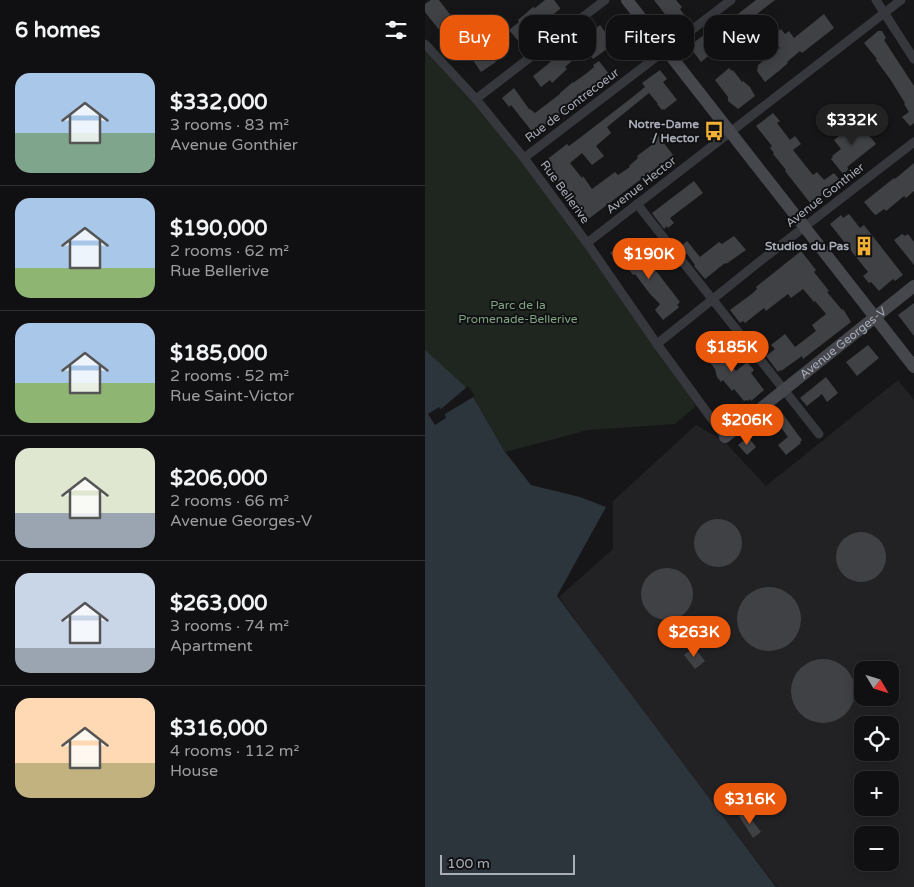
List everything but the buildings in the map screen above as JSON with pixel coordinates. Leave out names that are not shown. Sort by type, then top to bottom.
[{"type":"main road","points":[[627,0],[639,15]]},
{"type":"main road","points":[[674,60],[914,366]]},
{"type":"main road","name":"Avenue Georges-V","points":[[725,437],[914,286]]},
{"type":"street","points":[[476,99],[605,0]]},
{"type":"street","name":"Rue de Contrecoeur","points":[[694,28],[731,0]]},
{"type":"street","points":[[876,0],[914,59]]},
{"type":"street","name":"Avenue Hector","points":[[587,243],[901,0]]},
{"type":"street","name":"Rue Bellerive","points":[[425,44],[476,99],[524,158],[725,437]]},
{"type":"street","name":"Rue de Contrecoeur","points":[[524,158],[652,60]]},
{"type":"street","name":"Avenue Gonthier","points":[[657,344],[914,142]]},
{"type":"street","points":[[637,204],[711,300],[819,434]]},
{"type":"shaded area","points":[[425,350],[469,390],[505,452],[531,485],[580,497],[606,507],[557,596],[776,887],[425,887]]},
{"type":"shaded area","points":[[898,380],[914,400],[914,887],[777,887],[650,721],[559,597],[613,549],[613,501],[696,425],[723,440],[766,486]]},
{"type":"green space","name":"Parc de la Promenade-Bellerive","points":[[425,47],[498,130],[567,219],[696,406],[675,424],[588,430],[505,452],[469,390],[425,356]]},
{"type":"pier","points":[[468,386],[475,396],[445,414],[446,418],[435,425],[428,414],[439,407],[441,409]]},
{"type":"place","name":"Notre-Dame / Hector","points":[[714,131]]},
{"type":"place","name":"Studios du Pas","points":[[864,246]]}]
